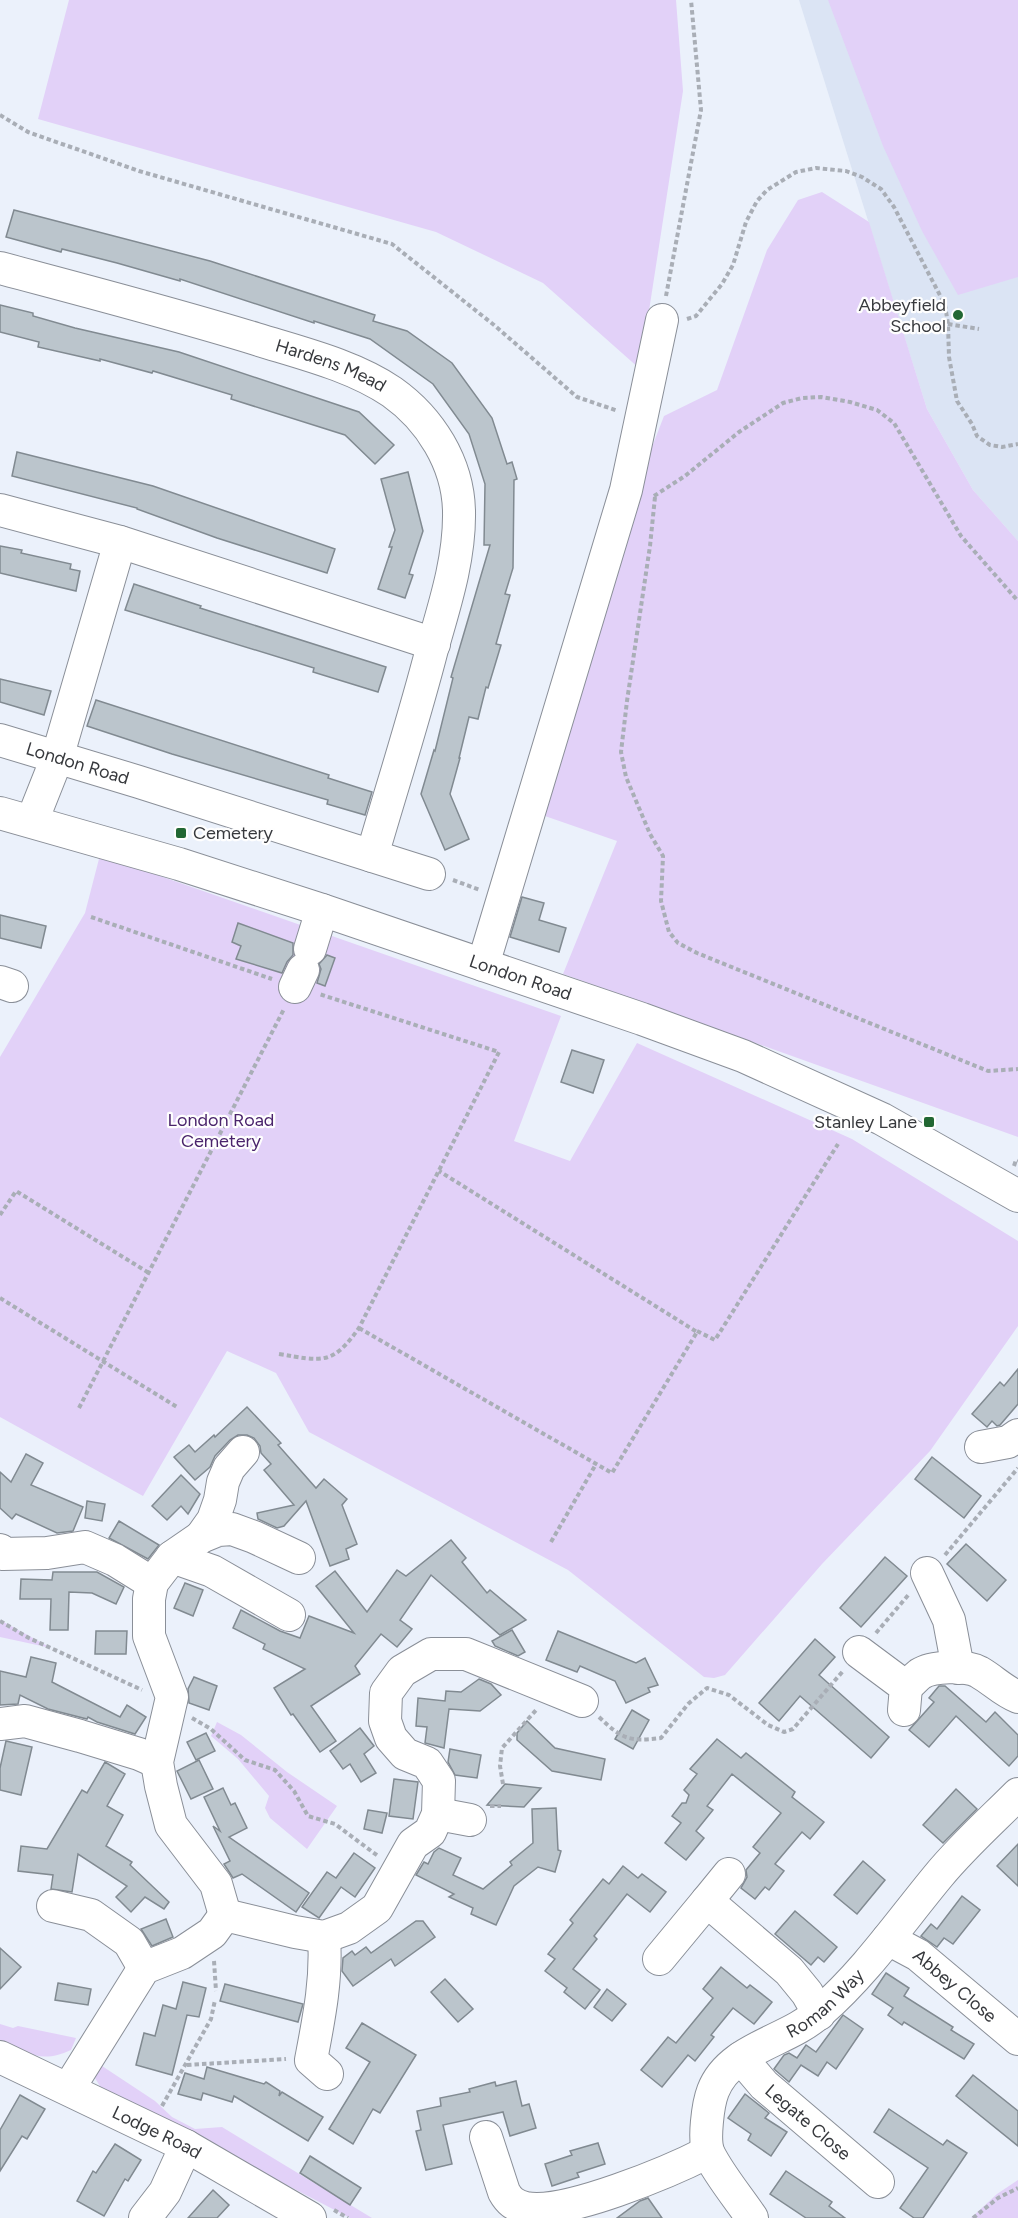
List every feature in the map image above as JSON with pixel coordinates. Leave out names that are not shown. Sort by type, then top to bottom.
[{"type":"street","name":"Hardens Mead","points":[[0,268],[117,298],[283,347],[360,374],[393,393],[431,429],[446,456],[455,483],[459,508],[456,556],[434,644],[372,856]]},
{"type":"street","points":[[483,965],[626,490],[641,420],[673,320]]},
{"type":"street","points":[[0,510],[120,542],[434,644]]},
{"type":"street","points":[[32,821],[57,758],[120,542]]},
{"type":"street","name":"London Road","points":[[0,740],[429,874]]},
{"type":"street","name":"London Road","points":[[0,813],[179,864],[322,910],[642,1019],[743,1056],[882,1119],[1018,1196]]},
{"type":"street","points":[[303,969],[322,910]]},
{"type":"street","points":[[981,1447],[1008,1442],[1018,1435]]},
{"type":"street","points":[[201,1537],[213,1520],[223,1482],[230,1468],[243,1452]]},
{"type":"street","points":[[225,1915],[216,1884],[171,1825],[161,1786],[157,1762],[169,1710],[149,1636],[149,1599],[153,1583],[172,1557],[201,1537],[218,1530],[231,1529],[299,1558]]},
{"type":"street","points":[[0,1551],[3,1554],[47,1553],[85,1547],[115,1560],[153,1583]]},
{"type":"street","points":[[172,1557],[212,1571],[289,1615]]},
{"type":"street","points":[[927,1573],[950,1620],[958,1668]]},
{"type":"street","points":[[859,1652],[905,1699],[921,1673],[940,1668],[978,1671],[1005,1692],[1018,1697]]},
{"type":"street","points":[[225,1915],[324,1937],[349,1928],[377,1908],[413,1844],[430,1832],[438,1814],[439,1781],[427,1763],[405,1754],[391,1738],[385,1721],[386,1693],[402,1671],[431,1654],[466,1654],[569,1696]]},
{"type":"street","points":[[0,1724],[26,1721],[110,1745],[157,1762]]},
{"type":"street","name":"Roman Way","points":[[708,2152],[707,2126],[712,2093],[720,2076],[741,2058],[819,2014],[855,1978],[948,1864],[1018,1794]]},
{"type":"street","points":[[438,1814],[470,1820]]},
{"type":"street","points":[[659,1959],[729,1874]]},
{"type":"street","points":[[707,1901],[789,1971],[807,1993],[819,2014]]},
{"type":"street","points":[[53,1906],[93,1904],[129,1942],[144,1968]]},
{"type":"street","points":[[69,2088],[144,1968],[182,1953],[212,1933],[225,1915]]},
{"type":"street","points":[[308,2064],[324,1991],[326,1962],[324,1937]]},
{"type":"street","name":"Abbey Close","points":[[888,1939],[918,1955],[1018,2039]]},
{"type":"street","name":"Lodge Road","points":[[0,2056],[186,2146],[310,2218]]},
{"type":"street","name":"Legate Close","points":[[741,2058],[764,2085],[878,2182]]},
{"type":"street","points":[[145,2218],[165,2192],[186,2146]]},
{"type":"street","points":[[483,2153],[508,2199],[517,2205],[533,2208],[561,2205],[617,2190],[687,2163],[708,2152],[752,2218]]},
{"type":"path","points":[[691,0],[701,110],[673,320],[696,316],[722,284],[733,266],[746,222],[757,201],[767,190],[796,172],[816,168],[846,171],[862,177],[881,189],[894,207],[945,305],[949,357],[957,401],[977,436],[990,445],[1002,447],[1018,444]]},
{"type":"path","points":[[0,116],[28,132],[139,171],[392,244],[494,325],[577,397],[641,420]]},
{"type":"path","points":[[948,324],[979,329]]},
{"type":"path","points":[[645,494],[655,496],[699,466],[740,432],[783,403],[802,398],[821,397],[850,402],[877,410],[894,423],[961,536],[1018,601]]},
{"type":"path","points":[[655,496],[621,752],[626,777],[650,834],[663,855],[661,901],[669,932],[678,943],[697,953],[988,1071],[1018,1069]]},
{"type":"path","points":[[429,874],[454,880],[502,898]]},
{"type":"path","points":[[91,917],[303,969],[499,1052],[359,1328],[337,1354],[324,1359],[279,1354]]},
{"type":"path","points":[[79,1408],[303,969]]},
{"type":"path","points":[[693,1329],[715,1340],[838,1144]]},
{"type":"path","points":[[359,1328],[612,1473],[698,1332],[439,1171]]},
{"type":"path","points":[[0,1215],[16,1191],[149,1273]]},
{"type":"path","points":[[0,1298],[177,1407]]},
{"type":"path","points":[[551,1542],[596,1464]]},
{"type":"path","points":[[503,1784],[500,1766],[502,1748],[569,1696],[616,1733],[637,1741],[661,1738],[688,1704],[707,1688],[729,1695],[768,1725],[784,1732],[793,1728],[927,1573],[941,1560],[1018,1468]]},
{"type":"path","points":[[0,1621],[29,1638],[141,1690],[169,1710],[193,1718],[211,1729],[244,1760],[275,1770],[294,1791],[308,1816],[335,1824],[398,1872]]},
{"type":"path","points":[[145,2125],[158,2113],[186,2065],[211,2019],[215,2000]]},
{"type":"path","points":[[186,2065],[308,2064]]},
{"type":"path","points":[[973,2218],[998,2198],[1018,2188]]},
{"type":"shaded area","name":"Abbeyfield School","points":[[799,0],[1018,0],[1018,541],[973,490],[927,409]]},
{"type":"green space","points":[[69,0],[676,0],[683,91],[640,369],[543,283],[436,232],[38,119]]},
{"type":"green space","points":[[828,0],[1018,0],[1018,277],[958,295],[922,231],[883,146]]},
{"type":"green space","points":[[822,192],[869,222],[927,409],[973,490],[1018,541],[1018,1137],[563,974],[617,841],[542,815],[635,491],[664,416],[717,390],[767,250],[798,200]]},
{"type":"green space","name":"London Road Cemetery","points":[[100,855],[561,1016],[514,1141],[570,1161],[637,1043],[852,1139],[1018,1241],[1018,1326],[930,1451],[822,1564],[725,1675],[714,1678],[704,1677],[568,1570],[309,1432],[276,1373],[227,1351],[143,1496],[0,1417],[0,1057],[85,913]]},
{"type":"green space","points":[[0,1620],[51,1648],[0,1637]]},
{"type":"green space","points":[[217,1722],[241,1735],[287,1772],[337,1806],[307,1849],[270,1818],[265,1808],[269,1796],[238,1759],[211,1736]]},
{"type":"green space","points":[[0,2024],[76,2038],[71,2050],[51,2056],[35,2055],[0,2040]]},
{"type":"green space","points":[[99,2064],[155,2101],[172,2117],[195,2129],[222,2127],[372,2218],[350,2218],[101,2088],[92,2073]]},
{"type":"green space","points":[[1018,2180],[1018,2218],[971,2218],[997,2194]]},
{"type":"building","points":[[14,210],[210,261],[375,315],[373,321],[407,331],[452,363],[492,418],[507,464],[512,462],[517,479],[514,480],[513,568],[505,594],[510,595],[496,644],[501,645],[488,688],[486,687],[478,719],[469,717],[450,794],[469,839],[445,850],[421,794],[435,751],[453,678],[451,677],[490,545],[484,545],[485,484],[469,434],[433,384],[370,339],[180,279],[180,281],[62,249],[61,252],[6,237]]},
{"type":"building","points":[[0,305],[33,313],[33,316],[75,328],[179,352],[359,412],[394,445],[375,464],[345,435],[231,399],[232,395],[153,371],[152,373],[100,359],[100,361],[38,347],[39,342],[0,332]]},
{"type":"building","points":[[17,452],[153,486],[335,549],[327,573],[217,538],[137,508],[12,476]]},
{"type":"building","points":[[408,472],[423,531],[409,574],[413,575],[405,598],[378,589],[392,547],[389,547],[395,530],[381,479]]},
{"type":"building","points":[[0,546],[71,564],[70,569],[80,571],[76,591],[0,573]]},
{"type":"building","points":[[134,584],[201,606],[200,608],[386,667],[378,692],[313,672],[314,668],[125,610]]},
{"type":"building","points":[[0,679],[51,691],[44,715],[0,702]]},
{"type":"building","points":[[96,700],[329,775],[328,778],[372,792],[365,815],[327,804],[328,800],[172,754],[87,726]]},
{"type":"building","points":[[522,897],[544,903],[539,920],[566,928],[559,952],[510,937]]},
{"type":"building","points":[[0,915],[46,926],[41,948],[0,938]]},
{"type":"building","points":[[238,923],[293,943],[293,955],[282,973],[236,959],[241,946],[232,942]]},
{"type":"building","points":[[327,955],[335,958],[325,986],[317,983],[321,969],[319,964]]},
{"type":"building","points":[[572,1050],[604,1060],[593,1093],[561,1082]]},
{"type":"building","points":[[1018,1369],[1018,1404],[1000,1425],[997,1426],[992,1421],[987,1427],[972,1414],[1000,1382],[1004,1386]]},
{"type":"building","points":[[247,1407],[281,1443],[278,1445],[316,1488],[324,1479],[347,1499],[342,1505],[357,1544],[346,1549],[349,1559],[330,1566],[306,1501],[284,1526],[277,1528],[258,1519],[257,1513],[294,1505],[264,1470],[271,1464],[261,1453],[260,1446],[254,1438],[238,1435],[230,1440],[215,1456],[210,1467],[195,1480],[174,1457],[189,1445],[195,1452]]},
{"type":"building","points":[[26,1454],[43,1463],[31,1485],[83,1507],[73,1531],[57,1533],[16,1514],[12,1519],[0,1508],[0,1472],[11,1482]]},
{"type":"building","points":[[932,1457],[981,1496],[964,1518],[915,1479]]},
{"type":"building","points":[[181,1475],[200,1494],[188,1514],[181,1506],[167,1520],[152,1506]]},
{"type":"building","points":[[87,1501],[105,1504],[102,1521],[85,1518]]},
{"type":"building","points":[[119,1521],[159,1545],[148,1559],[109,1538]]},
{"type":"building","points":[[451,1540],[466,1558],[462,1562],[487,1593],[490,1590],[526,1620],[500,1635],[431,1575],[400,1620],[412,1629],[397,1647],[381,1634],[355,1666],[360,1674],[311,1706],[336,1741],[320,1752],[293,1714],[291,1715],[274,1688],[305,1669],[263,1649],[265,1644],[233,1628],[241,1610],[280,1631],[300,1638],[309,1616],[354,1633],[316,1586],[335,1571],[367,1612],[397,1570],[406,1576]]},
{"type":"building","points":[[966,1544],[1006,1580],[987,1601],[947,1564]]},
{"type":"building","points":[[885,1557],[907,1576],[861,1627],[840,1608]]},
{"type":"building","points":[[53,1572],[97,1572],[124,1587],[116,1604],[92,1593],[69,1592],[68,1630],[50,1630],[51,1599],[20,1599],[21,1579],[52,1580]]},
{"type":"building","points":[[185,1583],[203,1590],[193,1616],[174,1608]]},
{"type":"building","points":[[512,1630],[525,1652],[518,1656],[495,1646],[492,1641]]},
{"type":"building","points":[[96,1631],[127,1631],[126,1654],[95,1654]]},
{"type":"building","points":[[558,1631],[636,1663],[645,1658],[658,1685],[648,1688],[650,1692],[626,1703],[615,1681],[580,1666],[577,1672],[546,1660]]},
{"type":"building","points":[[815,1639],[835,1657],[819,1675],[889,1737],[871,1758],[800,1696],[779,1721],[759,1703]]},
{"type":"building","points":[[31,1657],[56,1663],[52,1682],[120,1717],[127,1705],[146,1717],[135,1734],[88,1717],[87,1719],[48,1709],[20,1695],[18,1704],[0,1705],[0,1671],[26,1677]]},
{"type":"building","points":[[194,1677],[217,1686],[209,1710],[189,1703],[188,1689]]},
{"type":"building","points":[[479,1679],[491,1684],[501,1695],[480,1711],[449,1709],[444,1748],[425,1743],[427,1727],[416,1726],[418,1698],[445,1701],[446,1691],[461,1692]]},
{"type":"building","points":[[939,1686],[945,1686],[986,1722],[995,1712],[1018,1735],[1018,1756],[1009,1766],[956,1716],[929,1747],[909,1730],[934,1702],[929,1698]]},
{"type":"building","points":[[632,1710],[649,1720],[633,1749],[615,1739]]},
{"type":"building","points":[[527,1721],[555,1748],[605,1759],[601,1780],[552,1771],[517,1740],[517,1733]]},
{"type":"building","points":[[360,1728],[374,1746],[364,1754],[376,1773],[361,1782],[350,1764],[343,1769],[330,1751]]},
{"type":"building","points":[[206,1733],[215,1751],[196,1760],[187,1742]]},
{"type":"building","points":[[717,1739],[741,1758],[746,1753],[795,1792],[792,1797],[824,1822],[810,1839],[802,1832],[775,1864],[784,1871],[769,1890],[765,1887],[755,1899],[741,1888],[747,1877],[746,1870],[760,1853],[753,1847],[781,1813],[732,1774],[707,1806],[713,1810],[696,1831],[704,1838],[686,1860],[665,1843],[681,1823],[672,1816],[682,1803],[686,1803],[689,1795],[684,1790],[697,1774],[690,1769]]},
{"type":"building","points":[[6,1741],[32,1747],[21,1795],[0,1790],[0,1768]]},
{"type":"building","points":[[450,1749],[481,1755],[477,1778],[455,1775],[448,1762]]},
{"type":"building","points":[[199,1760],[213,1789],[191,1799],[177,1771]]},
{"type":"building","points":[[105,1762],[125,1774],[107,1806],[123,1815],[106,1846],[132,1862],[130,1865],[169,1902],[164,1909],[145,1897],[131,1912],[116,1897],[127,1886],[78,1854],[72,1892],[51,1889],[53,1875],[18,1871],[21,1846],[47,1849],[82,1790],[87,1793]]},
{"type":"building","points":[[394,1779],[418,1782],[413,1819],[389,1816]]},
{"type":"building","points":[[505,1784],[541,1788],[524,1807],[487,1805]]},
{"type":"building","points":[[223,1788],[231,1805],[235,1803],[247,1828],[229,1837],[309,1893],[296,1912],[242,1874],[233,1878],[224,1864],[230,1861],[213,1826],[220,1831],[204,1797]]},
{"type":"building","points":[[956,1789],[977,1809],[943,1843],[923,1825]]},
{"type":"building","points":[[556,1808],[558,1850],[561,1851],[555,1872],[538,1867],[514,1886],[496,1925],[471,1914],[473,1908],[449,1897],[454,1894],[416,1875],[424,1862],[428,1864],[434,1852],[439,1848],[461,1858],[453,1875],[483,1889],[512,1865],[510,1862],[533,1843],[532,1809]]},
{"type":"building","points":[[368,1810],[387,1813],[382,1833],[364,1829]]},
{"type":"building","points":[[1018,1844],[1018,1886],[997,1866]]},
{"type":"building","points":[[354,1853],[375,1868],[355,1897],[341,1887],[319,1918],[302,1907],[327,1872],[336,1878]]},
{"type":"building","points":[[863,1861],[885,1880],[857,1914],[834,1895]]},
{"type":"building","points":[[623,1866],[638,1878],[642,1874],[666,1892],[650,1912],[627,1894],[594,1936],[597,1939],[573,1969],[600,1990],[585,2009],[564,1992],[567,1988],[545,1971],[555,1959],[548,1954],[573,1923],[570,1920],[603,1879],[609,1884]]},
{"type":"building","points":[[962,1896],[980,1910],[953,1944],[944,1938],[937,1947],[921,1936],[931,1924],[937,1929]]},
{"type":"building","points":[[795,1911],[837,1947],[824,1962],[818,1957],[811,1965],[775,1934]]},
{"type":"building","points":[[166,1919],[173,1937],[152,1946],[141,1929]]},
{"type":"building","points":[[416,1921],[423,1921],[435,1937],[395,1966],[391,1959],[353,1986],[342,1971],[343,1958],[352,1951],[355,1955],[366,1947],[371,1953]]},
{"type":"building","points":[[0,1948],[21,1967],[0,1989]]},
{"type":"building","points":[[721,1967],[747,1988],[750,1985],[772,2002],[754,2024],[733,2008],[711,2035],[714,2037],[695,2061],[688,2055],[662,2087],[641,2070],[668,2037],[676,2043],[713,1998],[703,1989]]},
{"type":"building","points":[[886,1973],[909,1988],[904,1996],[953,2027],[951,2030],[974,2044],[964,2059],[904,2022],[902,2025],[888,2015],[893,2008],[872,1994]]},
{"type":"building","points":[[445,1979],[473,2009],[458,2022],[431,1992]]},
{"type":"building","points":[[183,1982],[206,1988],[199,2017],[187,2015],[172,2075],[136,2065],[144,2033],[155,2036],[163,2005],[176,2009]]},
{"type":"building","points":[[58,1983],[91,1989],[88,2005],[55,2000]]},
{"type":"building","points":[[225,1984],[303,2004],[298,2022],[220,2001]]},
{"type":"building","points":[[607,1989],[626,2004],[612,2021],[594,2007]]},
{"type":"building","points":[[843,2015],[863,2029],[836,2069],[827,2062],[818,2076],[801,2065],[789,2082],[774,2069],[784,2055],[789,2053],[797,2058],[806,2045],[816,2052]]},
{"type":"building","points":[[362,2023],[416,2055],[380,2113],[373,2109],[353,2144],[329,2129],[370,2062],[346,2048]]},
{"type":"building","points":[[207,2067],[264,2084],[266,2082],[280,2091],[279,2096],[282,2092],[323,2117],[308,2141],[234,2096],[232,2102],[203,2093],[201,2100],[178,2094],[185,2073],[204,2079]]},
{"type":"building","points":[[973,2075],[1018,2111],[1018,2146],[956,2096]]},
{"type":"building","points":[[516,2081],[522,2106],[529,2104],[536,2128],[510,2136],[503,2112],[443,2125],[452,2164],[426,2170],[416,2131],[421,2130],[417,2111],[441,2106],[440,2098],[470,2092],[469,2089],[495,2082],[496,2086]]},
{"type":"building","points":[[745,2094],[769,2113],[765,2118],[787,2132],[771,2156],[748,2140],[751,2134],[728,2118]]},
{"type":"building","points":[[20,2095],[45,2109],[27,2139],[22,2136],[0,2171],[0,2130]]},
{"type":"building","points":[[889,2109],[943,2145],[947,2140],[967,2153],[923,2218],[914,2218],[900,2208],[928,2168],[874,2132]]},
{"type":"building","points":[[598,2143],[605,2164],[577,2173],[579,2177],[552,2186],[545,2164],[572,2155],[570,2151]]},
{"type":"building","points":[[115,2144],[141,2160],[128,2181],[125,2179],[104,2216],[77,2201],[93,2171],[96,2173]]},
{"type":"building","points":[[310,2156],[361,2188],[350,2205],[300,2173]]},
{"type":"building","points":[[786,2171],[832,2202],[829,2206],[845,2218],[806,2218],[770,2194]]},
{"type":"building","points":[[213,2190],[229,2205],[217,2218],[188,2218]]},
{"type":"building","points":[[648,2198],[662,2218],[617,2218],[640,2201]]},
{"type":"place","name":"Abbeyfield School","points":[[958,315]]},
{"type":"place","name":"Cemetery","points":[[181,833]]},
{"type":"place","name":"Stanley Lane","points":[[929,1122]]}]
